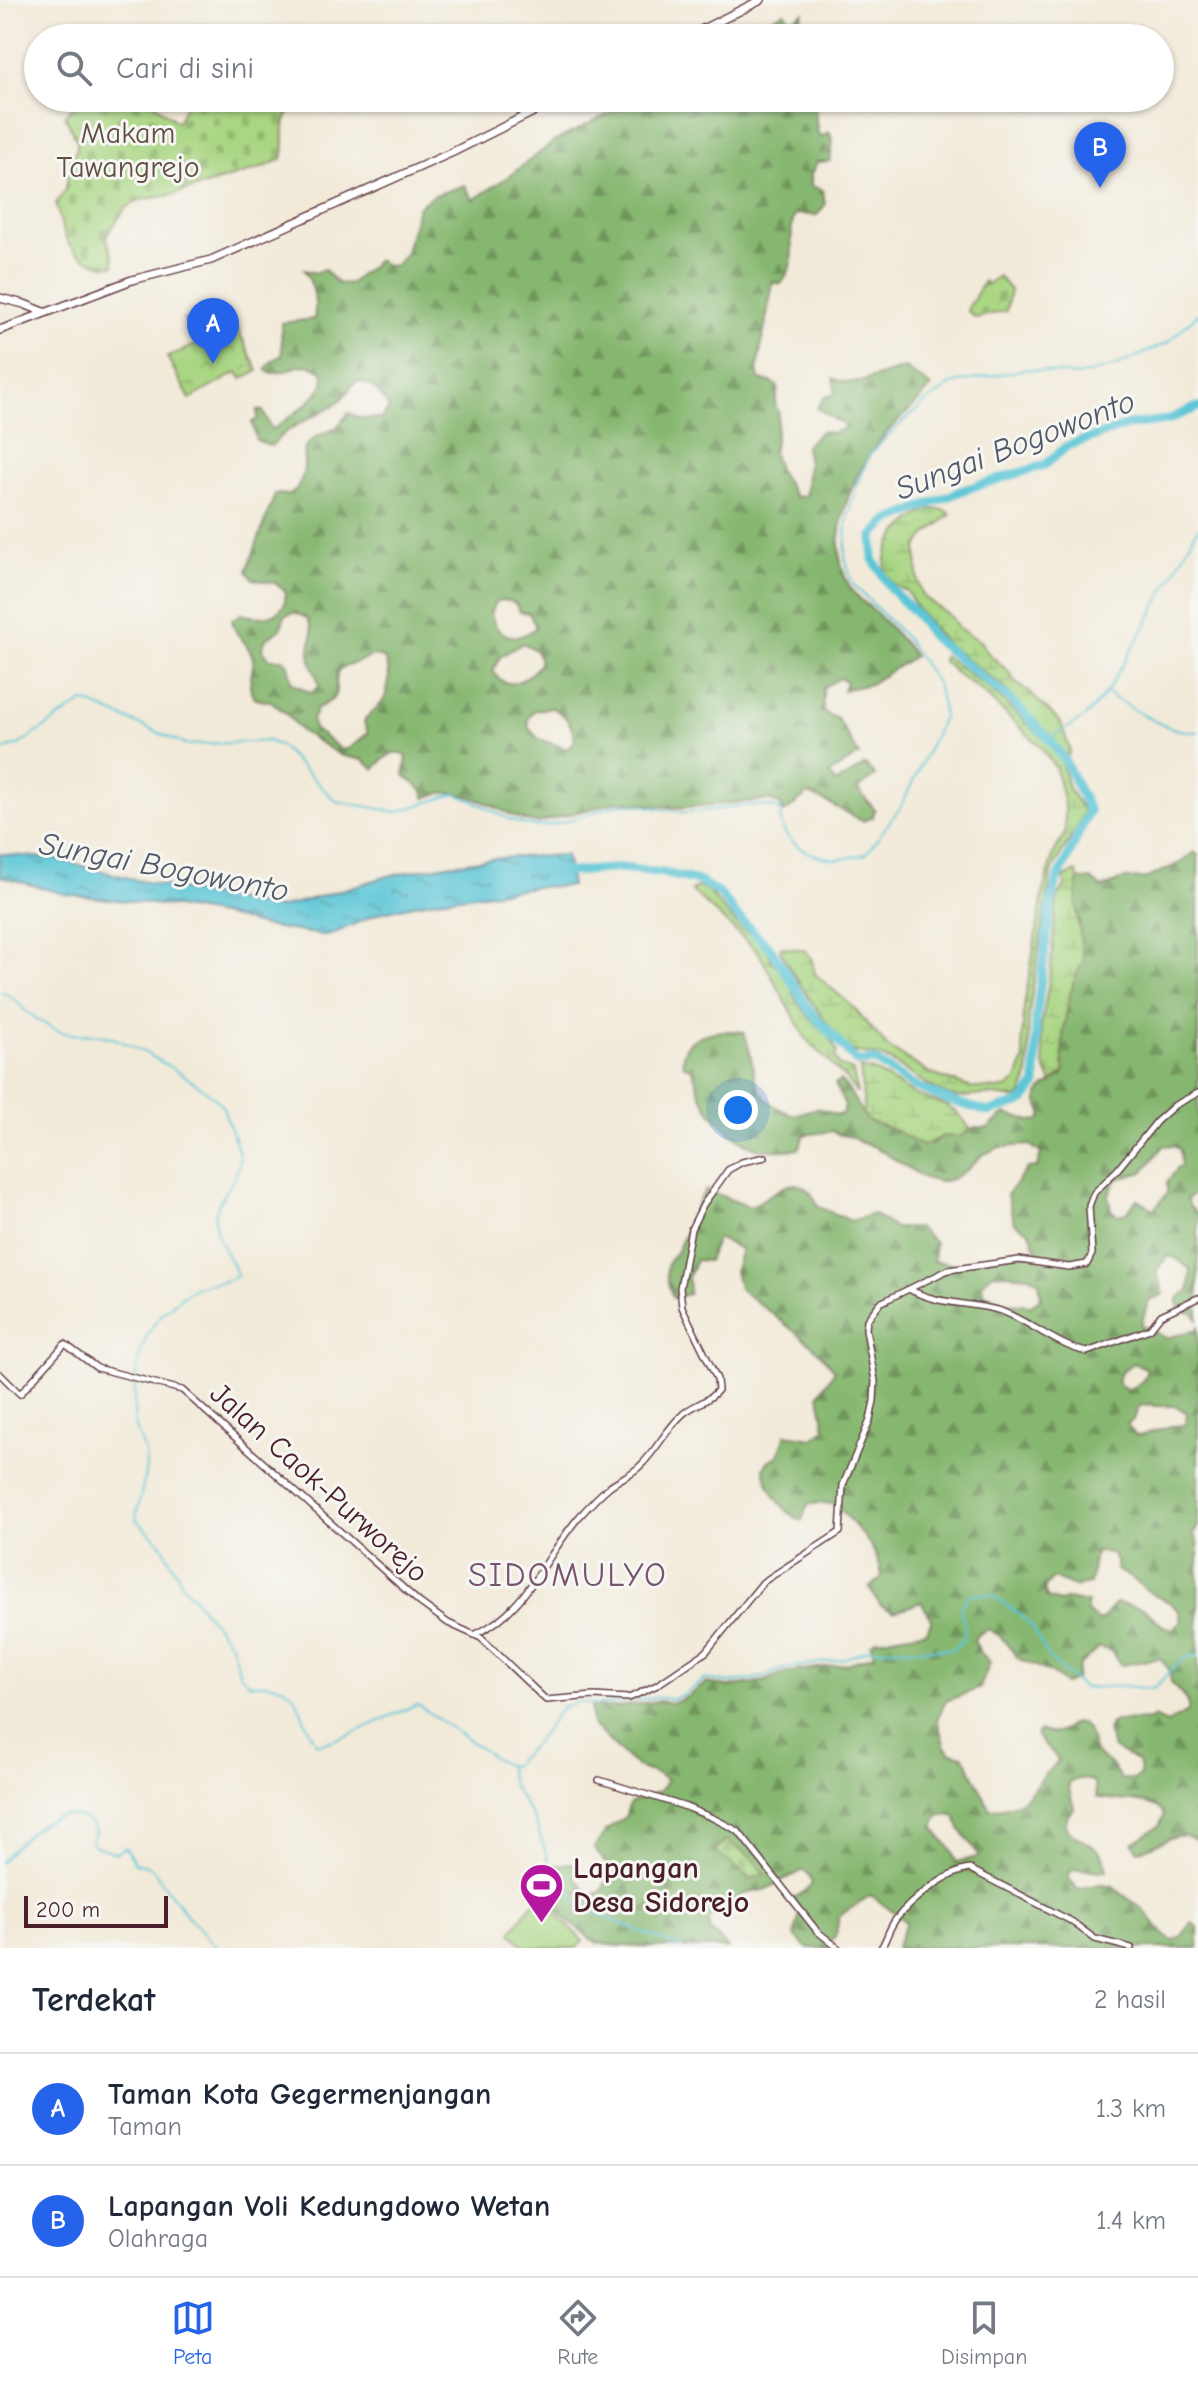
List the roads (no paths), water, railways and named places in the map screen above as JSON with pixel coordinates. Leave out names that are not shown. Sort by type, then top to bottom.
[{"type":"main road","points":[[713,24],[761,0]]},
{"type":"main road","points":[[0,330],[132,280],[211,260],[391,181],[532,112]]},
{"type":"main road","points":[[0,298],[44,312]]},
{"type":"street","name":"Jalan Caok-Purworejo","points":[[0,1374],[20,1394],[65,1344],[97,1368],[177,1387],[419,1602],[448,1623],[475,1635],[546,1700],[594,1696],[629,1698],[657,1685],[703,1654],[763,1582],[840,1532],[843,1485],[870,1420],[876,1392],[866,1329],[867,1320],[880,1303],[948,1270],[1007,1261],[1087,1264],[1092,1254],[1089,1206],[1094,1193],[1157,1121],[1175,1105],[1198,1093]]},
{"type":"street","points":[[475,1635],[496,1625],[512,1611],[555,1547],[582,1514],[610,1486],[638,1468],[681,1415],[693,1405],[710,1399],[718,1390],[717,1379],[682,1307],[680,1288],[691,1229],[703,1205],[728,1170],[742,1162],[765,1157]]},
{"type":"street","points":[[909,1289],[926,1298],[1004,1312],[1059,1342],[1087,1352],[1150,1329],[1161,1315],[1198,1298]]},
{"type":"street","points":[[599,1780],[686,1807],[738,1831],[817,1931],[838,1948]]},
{"type":"street","points":[[881,1948],[894,1922],[921,1896],[949,1876],[970,1869],[1071,1921],[1095,1939],[1131,1948]]},
{"type":"water","points":[[216,305],[222,317],[190,332],[184,320]]},
{"type":"water","points":[[0,854],[57,859],[140,881],[280,908],[392,875],[496,858],[566,855],[571,886],[534,887],[430,901],[379,913],[328,936],[170,906],[64,894],[0,876]]},
{"type":"waterway","points":[[0,751],[20,744],[83,702],[187,745],[268,741],[280,746],[336,801],[397,812],[455,794],[513,821],[534,826],[554,824],[624,804],[678,812],[769,806],[781,810],[784,830],[804,850],[834,859],[866,854],[902,805],[944,715],[937,684],[904,636],[852,583],[845,557],[847,520],[856,486],[870,455],[926,402],[954,383],[1026,369],[1078,376],[1116,366],[1167,343],[1198,314]]},
{"type":"waterway","name":"Sungai Bogowonto","points":[[560,873],[622,868],[699,881],[721,895],[736,915],[771,949],[810,1011],[857,1062],[875,1061],[912,1085],[950,1101],[989,1112],[1023,1102],[1036,1084],[1036,1018],[1051,904],[1057,881],[1089,811],[1065,761],[1049,739],[1011,700],[934,639],[915,613],[891,589],[873,559],[873,536],[886,522],[966,489],[1045,465],[1067,446],[1128,425],[1167,420],[1198,407]]},
{"type":"waterway","points":[[1106,693],[1198,528]]},
{"type":"waterway","points":[[1049,739],[1085,717],[1106,693],[1173,729],[1198,732]]},
{"type":"waterway","points":[[0,992],[61,1032],[109,1037],[135,1048],[187,1077],[223,1107],[238,1149],[239,1164],[218,1205],[215,1223],[221,1243],[237,1274],[187,1293],[163,1313],[146,1337],[137,1365],[134,1394],[135,1423],[146,1459],[136,1519],[162,1545],[183,1585],[231,1644],[240,1674],[250,1684],[281,1686],[289,1691],[317,1744],[343,1737],[418,1705],[503,1764],[512,1766],[538,1740],[562,1707],[579,1702],[598,1705],[658,1697],[671,1699],[685,1694],[705,1679],[729,1683],[764,1677],[782,1669],[843,1659],[870,1649],[953,1649],[964,1639],[965,1625],[960,1608],[969,1594],[992,1595],[1019,1614],[1032,1627],[1048,1657],[1083,1688],[1126,1686],[1153,1689],[1185,1657],[1198,1656]]},
{"type":"waterway","points":[[507,1766],[513,1786],[535,1821],[551,1868],[574,1899],[585,1908],[682,1948]]},
{"type":"waterway","points":[[0,1862],[42,1824],[67,1815],[80,1817],[93,1825],[95,1833],[91,1841],[96,1846],[116,1853],[125,1847],[135,1863],[151,1867],[185,1913],[217,1948]]},
{"type":"place","name":"Lapangan Voli Kedungdowo Wetan","points":[[1100,188]]},
{"type":"place","name":"Taman Kota Gegermenjangan","points":[[213,364]]},
{"type":"place","name":"Lapangan Desa Sidorejo","points":[[542,1924]]},
{"type":"district","name":"SIDOMULYO","points":[[568,1575]]},
{"type":"park label","name":"Makam Tawangrejo","points":[[128,150]]}]
